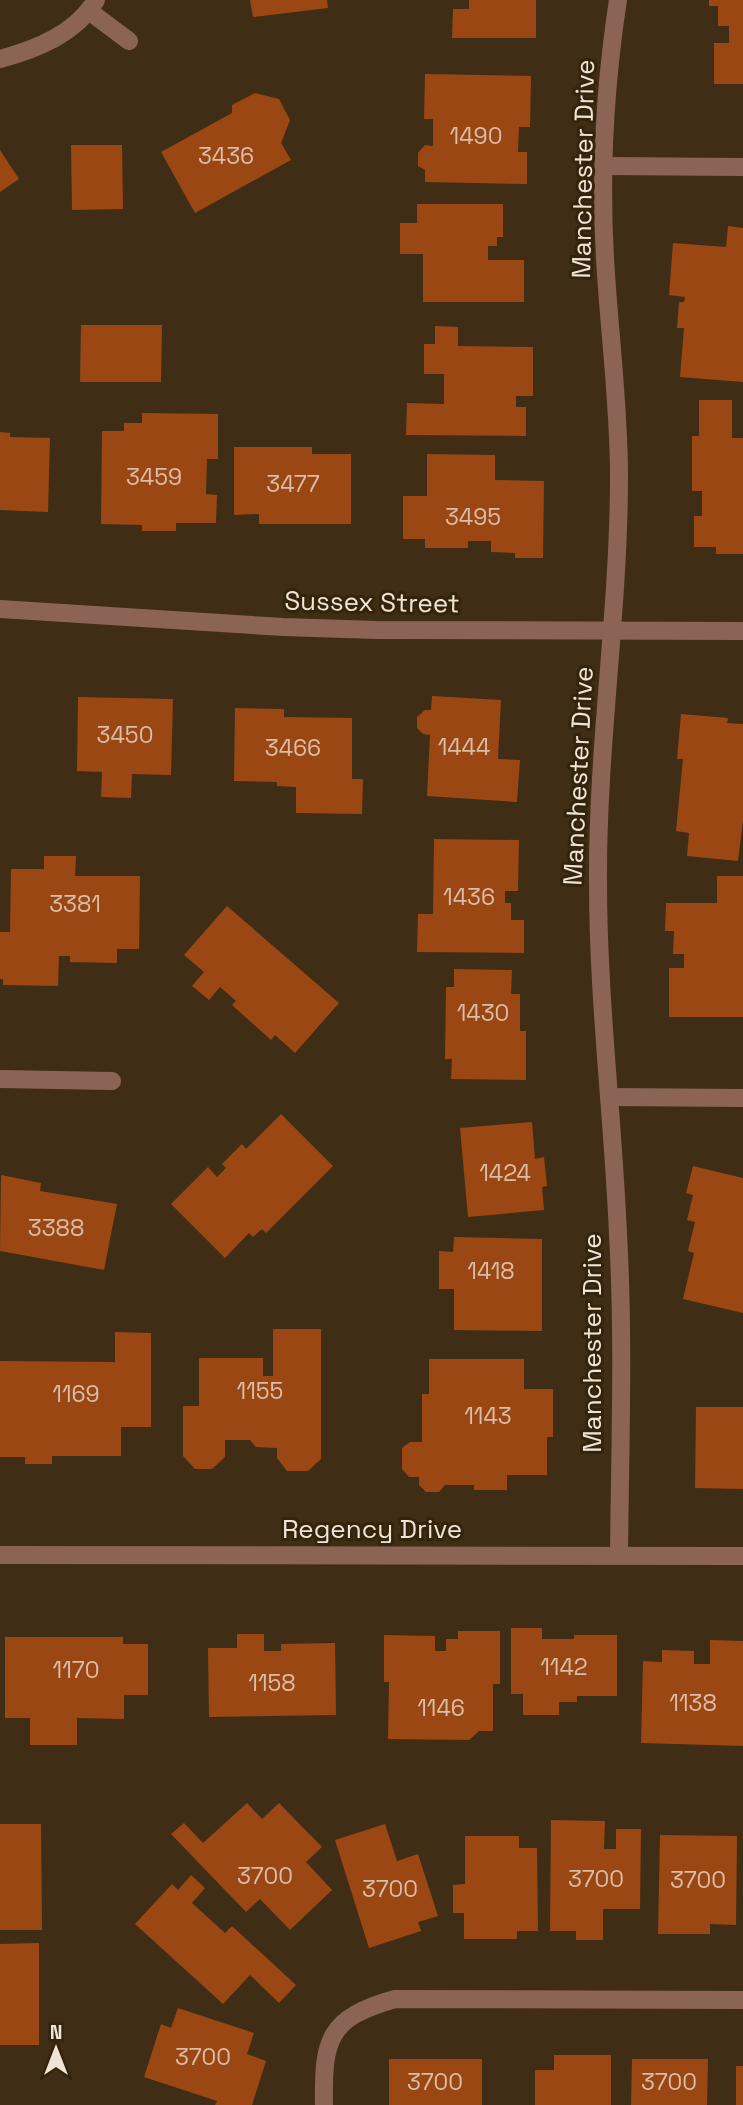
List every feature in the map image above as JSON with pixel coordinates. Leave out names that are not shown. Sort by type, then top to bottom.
[{"type":"street","name":"Manchester Drive","points":[[618,0],[607,80],[604,166],[605,262],[614,347],[620,460],[618,578],[600,772],[598,879],[621,1282],[619,1555]]},
{"type":"street","points":[[0,59],[47,43],[93,6],[129,41]]},
{"type":"street","points":[[604,166],[743,167]]},
{"type":"street","name":"Sussex Street","points":[[0,608],[283,627],[376,630],[743,631]]},
{"type":"street","points":[[0,1079],[112,1081]]},
{"type":"street","points":[[609,1097],[743,1098]]},
{"type":"street","name":"Regency Drive","points":[[0,1555],[743,1556]]},
{"type":"street","points":[[324,2105],[323,2066],[329,2043],[338,2028],[354,2014],[395,1999],[743,2000]]},
{"type":"building","points":[[250,0],[327,0],[328,8],[253,17]]},
{"type":"building","points":[[469,0],[536,0],[536,38],[452,38],[453,9],[469,9]]},
{"type":"building","points":[[709,0],[743,0],[743,84],[714,84],[714,43],[729,43],[729,26],[718,26],[718,6],[709,6]]},
{"type":"building","points":[[425,74],[531,76],[530,127],[519,127],[518,152],[527,152],[527,184],[425,182],[425,170],[418,166],[418,153],[425,145],[433,146],[433,119],[424,119]]},
{"type":"building","points":[[255,93],[279,99],[290,120],[281,143],[291,160],[195,213],[161,152],[232,113],[232,105]]},
{"type":"building","points":[[71,145],[122,145],[123,209],[72,210]]},
{"type":"building","points":[[0,150],[19,179],[0,192]]},
{"type":"building","points":[[417,204],[503,204],[503,237],[497,237],[497,246],[488,246],[488,260],[524,260],[524,302],[423,302],[423,254],[400,254],[400,223],[417,223]]},
{"type":"building","points":[[728,226],[743,228],[743,382],[680,377],[684,328],[677,328],[679,302],[684,302],[685,297],[669,295],[673,243],[726,247]]},
{"type":"building","points":[[81,325],[162,325],[161,382],[80,382]]},
{"type":"building","points":[[435,326],[458,327],[458,346],[533,347],[533,396],[516,396],[516,407],[526,407],[526,436],[406,435],[407,403],[444,404],[444,374],[424,374],[424,344],[435,344]]},
{"type":"building","points":[[699,400],[732,400],[732,438],[743,438],[743,554],[716,554],[716,547],[694,547],[694,516],[702,516],[702,491],[692,491],[692,436],[699,436]]},
{"type":"building","points":[[142,413],[218,414],[218,459],[207,459],[206,494],[217,495],[216,523],[176,523],[176,531],[142,531],[142,525],[101,524],[102,431],[124,431],[124,423],[142,423]]},
{"type":"building","points":[[0,432],[10,433],[10,437],[50,438],[48,512],[0,510]]},
{"type":"building","points":[[234,447],[312,447],[312,454],[351,454],[351,524],[259,524],[259,514],[234,515]]},
{"type":"building","points":[[427,454],[495,455],[495,480],[544,481],[543,558],[515,558],[515,553],[491,552],[491,541],[468,541],[468,548],[425,548],[425,539],[403,539],[403,496],[427,496]]},
{"type":"building","points":[[432,696],[501,700],[498,759],[520,760],[517,802],[427,796],[430,735],[423,734],[417,728],[417,717],[425,710],[431,710]]},
{"type":"building","points":[[78,697],[173,699],[171,775],[132,774],[131,798],[101,797],[102,772],[77,771]]},
{"type":"building","points":[[235,708],[284,709],[284,717],[352,718],[352,779],[363,779],[362,814],[296,813],[296,787],[277,786],[277,782],[234,781]]},
{"type":"building","points":[[681,714],[728,718],[727,723],[743,724],[743,820],[738,861],[687,856],[689,833],[676,831],[683,759],[677,759]]},
{"type":"building","points":[[434,839],[519,840],[518,891],[505,891],[505,903],[511,903],[511,920],[524,920],[524,953],[417,952],[418,914],[433,914]]},
{"type":"building","points":[[44,856],[76,856],[75,876],[140,876],[139,949],[117,949],[117,963],[70,962],[70,956],[59,956],[58,986],[3,985],[3,979],[0,979],[0,932],[10,932],[11,869],[44,869]]},
{"type":"building","points":[[717,876],[743,876],[743,1017],[669,1017],[669,968],[684,968],[684,954],[673,954],[674,931],[665,931],[666,903],[717,903]]},
{"type":"building","points":[[227,906],[339,1003],[295,1053],[275,1035],[271,1040],[232,1005],[236,1001],[220,987],[209,1000],[192,986],[204,972],[184,955]]},
{"type":"building","points":[[454,969],[512,970],[511,994],[520,994],[520,1031],[526,1031],[526,1080],[451,1079],[452,1059],[445,1059],[446,987],[454,987]]},
{"type":"building","points":[[281,1114],[333,1166],[266,1233],[262,1229],[253,1237],[249,1233],[225,1258],[171,1204],[208,1167],[217,1177],[226,1168],[222,1164],[242,1144],[246,1149]]},
{"type":"building","points":[[532,1122],[535,1159],[544,1157],[547,1186],[542,1187],[544,1210],[468,1217],[460,1128]]},
{"type":"building","points":[[693,1166],[743,1178],[743,1313],[683,1299],[694,1253],[688,1251],[695,1222],[687,1220],[693,1195],[686,1193]]},
{"type":"building","points":[[1,1175],[41,1183],[40,1191],[117,1204],[104,1270],[0,1251]]},
{"type":"building","points":[[454,1237],[542,1239],[542,1331],[454,1330],[454,1289],[439,1289],[439,1251],[453,1252]]},
{"type":"building","points":[[273,1329],[321,1329],[321,1459],[308,1471],[287,1471],[277,1458],[277,1448],[256,1447],[250,1440],[225,1440],[225,1457],[212,1469],[195,1469],[183,1456],[183,1406],[199,1406],[199,1358],[263,1358],[263,1376],[273,1376]]},
{"type":"building","points":[[115,1332],[151,1333],[151,1427],[121,1427],[121,1456],[52,1456],[52,1464],[25,1464],[25,1457],[0,1457],[0,1361],[115,1362]]},
{"type":"building","points":[[429,1359],[524,1359],[524,1389],[553,1389],[553,1437],[547,1437],[547,1475],[507,1475],[507,1490],[474,1490],[474,1485],[445,1485],[439,1492],[426,1492],[419,1485],[419,1477],[409,1477],[402,1469],[402,1448],[410,1442],[422,1442],[422,1394],[429,1394]]},
{"type":"building","points":[[696,1407],[743,1407],[743,1489],[695,1488]]},
{"type":"building","points":[[511,1628],[542,1628],[542,1639],[574,1639],[574,1635],[617,1635],[617,1696],[577,1696],[577,1702],[559,1702],[559,1715],[523,1715],[523,1694],[511,1694]]},
{"type":"building","points":[[458,1631],[500,1631],[500,1684],[493,1684],[493,1731],[479,1731],[469,1740],[388,1739],[389,1682],[384,1682],[384,1635],[435,1636],[435,1651],[446,1651],[446,1639],[458,1639]]},
{"type":"building","points":[[237,1634],[264,1634],[264,1651],[281,1651],[281,1644],[335,1643],[336,1715],[209,1717],[208,1648],[237,1648]]},
{"type":"building","points":[[5,1637],[123,1637],[123,1644],[148,1644],[148,1695],[124,1695],[124,1719],[77,1718],[77,1745],[30,1745],[30,1718],[5,1718]]},
{"type":"building","points":[[710,1640],[743,1641],[743,1746],[641,1743],[643,1661],[662,1662],[662,1650],[694,1651],[694,1664],[710,1664]]},
{"type":"building","points":[[247,1803],[262,1819],[279,1803],[322,1847],[306,1862],[332,1890],[290,1930],[260,1899],[246,1912],[171,1834],[184,1823],[203,1843]]},
{"type":"building","points":[[551,1820],[605,1821],[604,1849],[616,1849],[616,1829],[641,1829],[640,1909],[603,1909],[603,1940],[576,1940],[576,1931],[550,1931]]},
{"type":"building","points":[[0,1824],[41,1824],[42,1930],[0,1930]]},
{"type":"building","points":[[385,1824],[397,1861],[418,1854],[438,1916],[418,1922],[421,1931],[369,1948],[335,1840]]},
{"type":"building","points":[[660,1835],[737,1836],[736,1925],[710,1924],[710,1934],[658,1934]]},
{"type":"building","points":[[465,1836],[519,1836],[519,1848],[537,1848],[538,1931],[517,1931],[517,1939],[464,1939],[464,1913],[453,1913],[453,1885],[465,1884]]},
{"type":"building","points":[[191,1875],[205,1888],[192,1903],[225,1933],[232,1926],[296,1985],[279,2003],[250,1975],[223,2004],[135,1924],[172,1884],[178,1890]]},
{"type":"building","points":[[39,1943],[39,2045],[0,2045],[0,1944]]},
{"type":"building","points":[[178,2008],[254,2033],[247,2054],[266,2061],[252,2105],[215,2105],[217,2101],[144,2077],[161,2024],[171,2028]]},
{"type":"building","points":[[554,2055],[611,2055],[611,2105],[535,2105],[535,2070],[554,2070]]},
{"type":"building","points":[[389,2059],[482,2059],[482,2105],[389,2105]]},
{"type":"building","points":[[632,2059],[708,2059],[707,2105],[631,2105]]},
{"type":"building","points":[[736,2066],[743,2066],[743,2105],[736,2105]]}]
